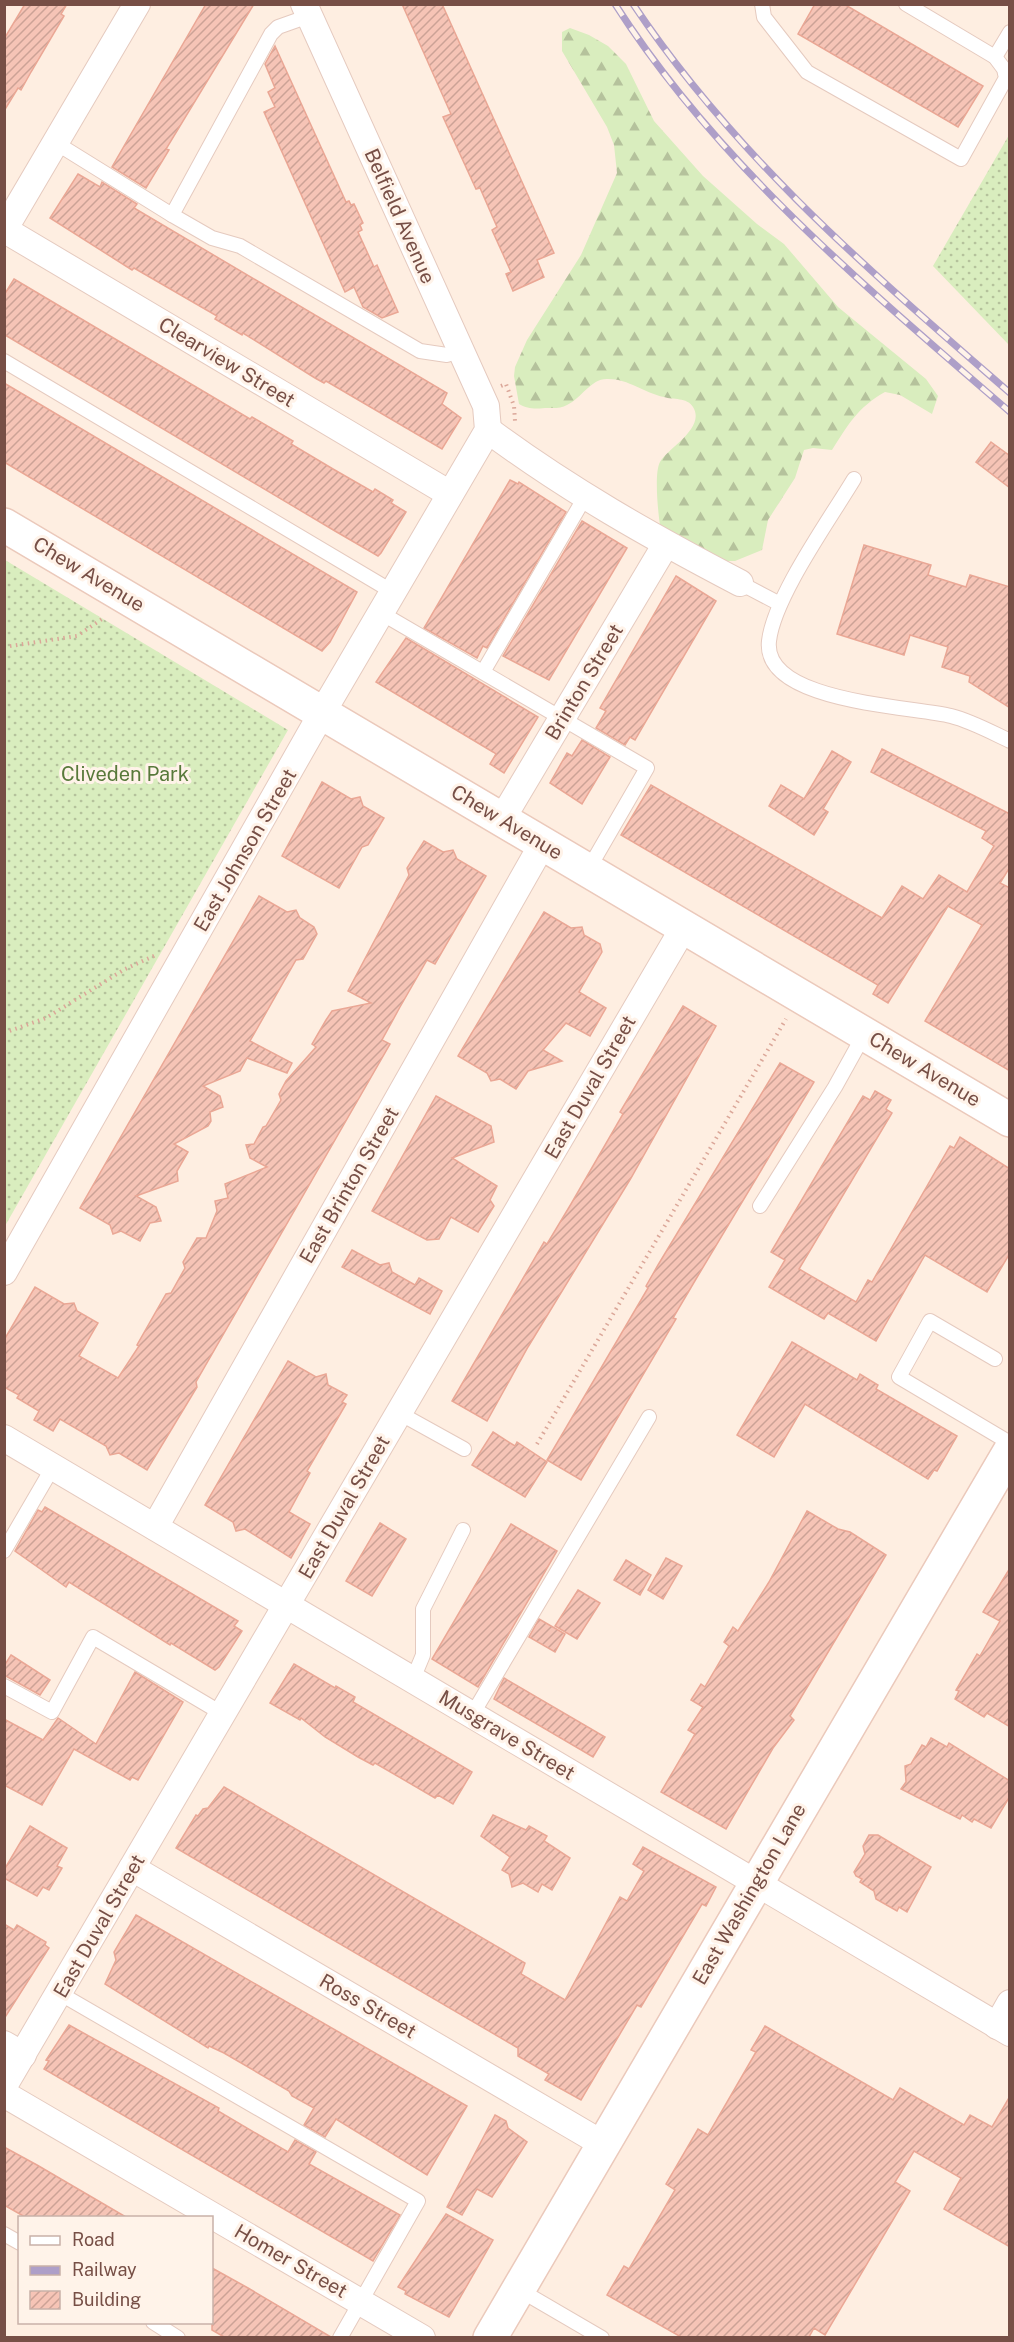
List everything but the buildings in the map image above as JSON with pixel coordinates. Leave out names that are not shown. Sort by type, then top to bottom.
[{"type":"street","points":[[4,230],[137,4]]},
{"type":"street","name":"Belfield Avenue","points":[[307,10],[486,406],[488,430]]},
{"type":"street","name":"Clearview Street","points":[[4,230],[450,494]]},
{"type":"street","points":[[488,430],[531,462],[585,497],[740,583]]},
{"type":"street","name":"East Johnson Street","points":[[4,1272],[322,713],[488,430]]},
{"type":"street","name":"Chew Avenue","points":[[4,525],[1010,1120]]},
{"type":"street","name":"Brinton Street","points":[[502,819],[666,544]]},
{"type":"street","name":"East Brinton Street","points":[[155,1527],[543,843]]},
{"type":"street","name":"East Duval Street","points":[[4,2086],[14,2049],[59,1993],[684,927]]},
{"type":"street","name":"Musgrave Street","points":[[4,1438],[1003,2029]]},
{"type":"street","name":"East Washington Lane","points":[[498,2335],[518,2289],[1010,1451]]},
{"type":"street","name":"Ross Street","points":[[132,1868],[603,2144]]},
{"type":"street","points":[[1003,2029],[1010,2004]]},
{"type":"street","name":"Homer Street","points":[[4,2094],[422,2337]]},
{"type":"lane","points":[[762,4],[764,17],[807,72],[961,159],[1006,78],[1004,69],[995,57],[906,4]]},
{"type":"lane","points":[[172,215],[271,34],[278,27],[307,10]]},
{"type":"lane","points":[[995,57],[1010,32]]},
{"type":"lane","points":[[56,143],[212,238],[240,246],[420,351],[447,354],[461,350]]},
{"type":"lane","points":[[4,361],[387,602],[483,672],[647,768],[588,870]]},
{"type":"lane","points":[[854,479],[780,604],[769,642],[771,657],[790,677],[854,703],[952,716],[1010,741]]},
{"type":"lane","points":[[483,672],[585,497]]},
{"type":"lane","points":[[740,583],[780,604]]},
{"type":"lane","points":[[760,1206],[835,1087],[865,1033]]},
{"type":"lane","points":[[995,1359],[930,1320],[898,1377],[1010,1443]]},
{"type":"lane","points":[[399,1413],[464,1449]]},
{"type":"lane","points":[[472,1714],[649,1417]]},
{"type":"lane","points":[[4,1551],[53,1467]]},
{"type":"lane","points":[[413,1679],[423,1655],[423,1610],[463,1530]]},
{"type":"lane","points":[[4,1686],[52,1712],[93,1636],[223,1714]]},
{"type":"lane","points":[[59,1993],[418,2201],[340,2337]]},
{"type":"lane","points":[[4,2235],[18,2242]]},
{"type":"lane","points":[[518,2289],[602,2337]]},
{"type":"lane","points":[[156,2324],[178,2337]]},
{"type":"path","points":[[4,647],[77,636],[105,617]]},
{"type":"path","points":[[4,1033],[46,1018],[125,969],[162,954]]},
{"type":"path","points":[[537,1444],[786,1019]]},
{"type":"green space","points":[[570,28],[589,35],[608,46],[626,64],[654,121],[703,176],[757,224],[784,244],[838,307],[926,379],[938,396],[932,414],[900,395],[885,392],[861,410],[832,450],[813,448],[804,450],[795,478],[768,520],[762,550],[735,561],[725,561],[660,525],[657,493],[658,467],[664,456],[690,430],[696,415],[690,404],[684,400],[657,395],[623,381],[608,379],[592,385],[572,402],[562,407],[534,408],[519,404],[514,376],[515,367],[527,340],[581,255],[617,173],[614,145],[607,127],[562,51],[562,32]]},
{"type":"green space","points":[[1009,135],[1010,345],[933,266]]},
{"type":"green space","name":"Cliveden Park","points":[[5,560],[288,730],[5,1226]]},
{"type":"railway","points":[[615,4],[656,63],[700,118],[748,171],[849,271],[1010,412]]},
{"type":"railway","points":[[633,4],[673,60],[761,163],[857,257],[1010,393]]}]
